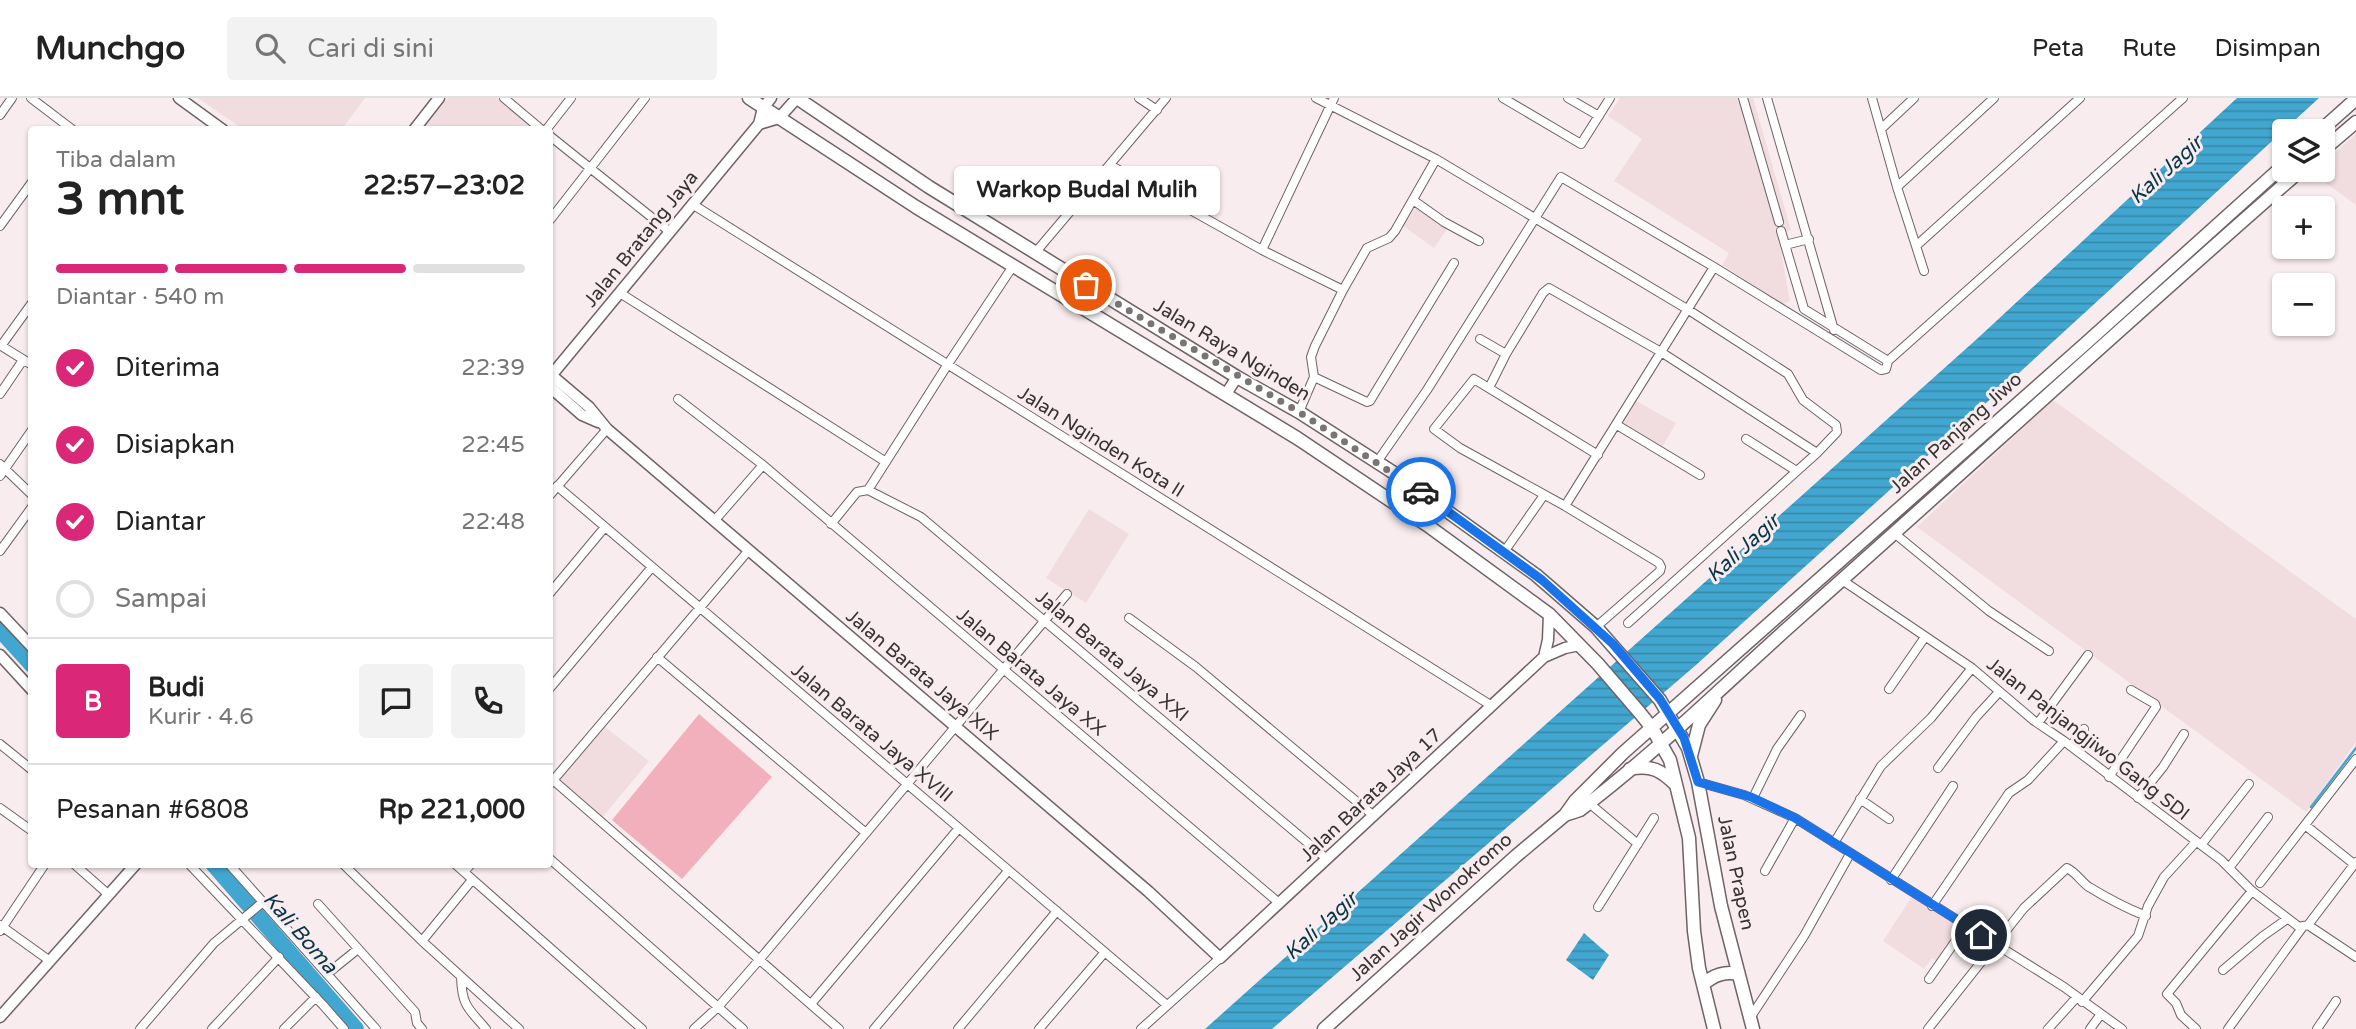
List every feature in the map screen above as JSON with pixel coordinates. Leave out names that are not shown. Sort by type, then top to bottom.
[{"type":"main road","points":[[749,98],[768,101],[779,118],[916,206],[1226,394],[1376,491],[1549,614],[1598,664],[1652,728],[1661,743]]},
{"type":"main road","name":"Jalan Raya Nginden","points":[[797,98],[929,187],[1377,462],[1504,552],[1597,627],[1660,699],[1677,727]]},
{"type":"main road","points":[[2334,119],[2356,99]]},
{"type":"main road","points":[[2335,140],[2356,122]]},
{"type":"main road","name":"Jalan Panjang Jiwo","points":[[2090,349],[2272,175]]},
{"type":"main road","name":"Jalan Panjang Jiwo","points":[[1652,728],[2073,363],[2287,182]]},
{"type":"main road","points":[[916,206],[929,187]]},
{"type":"main road","name":"Jalan Panjang Jiwo","points":[[1677,727],[1894,533],[2073,363]]},
{"type":"main road","points":[[1691,756],[1702,721],[1727,682]]},
{"type":"main road","name":"Jalan Jagir Wonokromo","points":[[1565,815],[1580,810],[1589,803],[1677,727]]},
{"type":"main road","name":"Jalan Prapen","points":[[1677,727],[1691,756],[1698,782],[1733,974],[1751,1023]]},
{"type":"main road","name":"Jalan Jagir Wonokromo","points":[[1324,1029],[1565,815],[1575,801],[1623,753],[1652,728]]},
{"type":"main road","name":"Jalan Prapen","points":[[1661,743],[1670,760],[1689,838],[1694,931],[1699,968],[1708,980],[1714,1029]]},
{"type":"main road","points":[[1630,769],[1642,766],[1656,770],[1678,788]]},
{"type":"main road","points":[[1708,980],[1733,974]]},
{"type":"street","points":[[0,115],[12,98]]},
{"type":"street","points":[[31,98],[66,126]]},
{"type":"street","points":[[179,98],[218,126]]},
{"type":"street","points":[[417,126],[439,98]]},
{"type":"street","points":[[504,98],[539,126]]},
{"type":"street","points":[[547,126],[571,98]]},
{"type":"street","points":[[553,216],[645,98]]},
{"type":"street","points":[[760,124],[779,118],[797,98]]},
{"type":"street","points":[[1139,98],[1157,110]]},
{"type":"street","points":[[1035,253],[1166,98]]},
{"type":"street","points":[[1315,98],[1332,101],[1436,159],[1687,309],[1788,374],[1803,400],[1836,425],[1837,432],[1817,453],[1628,623]]},
{"type":"street","points":[[1503,98],[1581,144],[1610,98]]},
{"type":"street","points":[[1568,98],[1599,116]]},
{"type":"street","points":[[1743,98],[1779,222]]},
{"type":"street","points":[[1767,98],[1835,330]]},
{"type":"street","points":[[1872,98],[1924,271]]},
{"type":"street","points":[[1881,129],[1914,98]]},
{"type":"street","points":[[1897,187],[1994,98]]},
{"type":"street","points":[[1916,247],[2080,98]]},
{"type":"street","points":[[1377,462],[1427,390],[1561,177],[1881,370],[1886,369],[1888,361],[2183,98]]},
{"type":"street","points":[[760,124],[768,101]]},
{"type":"street","points":[[1262,250],[1332,101]]},
{"type":"street","name":"Jalan Bratang Jaya","points":[[553,374],[760,124]]},
{"type":"street","points":[[553,138],[670,232]]},
{"type":"street","points":[[1299,412],[1314,377],[1311,357],[1315,346],[1364,251],[1370,245],[1392,235],[1436,159]]},
{"type":"street","points":[[1110,165],[1262,250],[1343,290]]},
{"type":"street","points":[[0,226],[28,187]]},
{"type":"street","points":[[1413,200],[1444,222],[1479,241]]},
{"type":"street","name":"Jalan Nginden Kota II","points":[[692,204],[1492,706]]},
{"type":"street","points":[[1782,231],[1804,309],[1888,361]]},
{"type":"street","points":[[1785,245],[1808,239]]},
{"type":"street","points":[[1314,377],[1367,402],[1370,401],[1454,263]]},
{"type":"street","points":[[831,524],[857,492],[868,490],[1013,266]]},
{"type":"street","points":[[1565,506],[1714,267]]},
{"type":"street","points":[[1489,388],[1543,293],[1549,288],[1661,352],[1817,453]]},
{"type":"street","points":[[620,293],[886,462]]},
{"type":"street","points":[[28,309],[1,346],[28,363]]},
{"type":"street","points":[[1480,339],[1506,355]]},
{"type":"street","points":[[0,394],[23,360]]},
{"type":"street","points":[[1226,394],[1237,377]]},
{"type":"street","points":[[1597,627],[1660,571],[1659,563],[1434,430],[1471,381],[1476,380],[1598,455]]},
{"type":"street","name":"Jalan Barata Jaya XIX","points":[[553,381],[582,415],[603,426],[715,520],[1149,892],[1220,958]]},
{"type":"street","name":"Jalan Barata Jaya XX","points":[[678,399],[763,465],[1279,903]]},
{"type":"street","points":[[1616,425],[1700,475]]},
{"type":"street","points":[[553,491],[603,426]]},
{"type":"street","points":[[28,435],[1,470],[28,492]]},
{"type":"street","points":[[1746,439],[1796,470]]},
{"type":"street","points":[[715,520],[763,465]]},
{"type":"street","name":"Jalan Barata Jaya XVIII","points":[[557,486],[1167,1005]]},
{"type":"street","name":"Jalan Barata Jaya XXI","points":[[868,490],[921,517],[1327,859]]},
{"type":"street","points":[[1504,552],[1544,495]]},
{"type":"street","points":[[0,551],[28,512]]},
{"type":"street","points":[[553,589],[605,527]]},
{"type":"street","points":[[1894,533],[1989,611],[2049,651]]},
{"type":"street","points":[[553,780],[749,550]]},
{"type":"street","points":[[553,684],[652,567]]},
{"type":"street","name":"Jalan Panjangjiwo Gang SDI","points":[[1842,580],[1972,668],[2038,723],[2199,844],[2287,919],[2356,957]]},
{"type":"street","points":[[694,1029],[718,1007],[760,959],[1067,594]]},
{"type":"street","points":[[0,613],[28,643]]},
{"type":"street","points":[[1544,657],[1549,614]]},
{"type":"street","points":[[1129,618],[1196,667],[1374,816]]},
{"type":"street","points":[[1889,689],[1925,637]]},
{"type":"street","name":"Jalan Barata Jaya 17","points":[[1220,958],[1544,657],[1580,645]]},
{"type":"street","points":[[0,655],[28,686]]},
{"type":"street","points":[[2038,723],[2088,655]]},
{"type":"street","points":[[657,657],[866,833]]},
{"type":"street","points":[[1834,843],[1881,766],[1930,718],[1972,668]]},
{"type":"street","points":[[2109,777],[2156,707],[2131,690]]},
{"type":"street","points":[[1938,768],[1976,717],[1999,692]]},
{"type":"street","points":[[1753,798],[1777,749],[1801,715]]},
{"type":"street","points":[[1932,906],[2009,793],[2028,780],[2084,729]]},
{"type":"street","points":[[2138,798],[2163,767],[2184,734]]},
{"type":"street","points":[[0,744],[28,767]]},
{"type":"street","points":[[2260,883],[2356,759]]},
{"type":"street","points":[[1698,782],[1753,798],[1795,818],[1996,944],[2122,1029]]},
{"type":"street","points":[[553,784],[839,1029]]},
{"type":"street","points":[[2048,1029],[2080,999],[2138,936],[2148,906],[2164,877],[2199,844],[2249,784]]},
{"type":"street","points":[[1891,880],[1953,786]]},
{"type":"street","points":[[1860,799],[1889,818]]},
{"type":"street","points":[[1589,803],[1638,844]]},
{"type":"street","points":[[0,808],[28,828]]},
{"type":"street","points":[[2229,868],[2268,817]]},
{"type":"street","points":[[1598,907],[1654,818]]},
{"type":"street","points":[[1765,871],[1795,818]]},
{"type":"street","points":[[2228,1029],[2355,863],[2305,825]]},
{"type":"street","points":[[811,1004],[959,828]]},
{"type":"street","points":[[1751,1023],[1850,854]]},
{"type":"street","points":[[553,862],[743,1029]]},
{"type":"street","points":[[43,868],[1,928],[50,961]]},
{"type":"street","points":[[79,868],[109,895]]},
{"type":"street","points":[[0,1017],[133,868]]},
{"type":"street","points":[[193,868],[245,917],[344,1029]]},
{"type":"street","points":[[232,868],[260,904],[376,1029]]},
{"type":"street","points":[[347,868],[519,1029]]},
{"type":"street","points":[[460,868],[642,1029]]},
{"type":"street","points":[[464,872],[468,868]]},
{"type":"street","points":[[1928,1029],[2024,908],[2067,868],[2089,887],[2113,902],[2146,916]]},
{"type":"street","points":[[874,1029],[1008,871]]},
{"type":"street","points":[[422,941],[472,880]]},
{"type":"street","points":[[2196,1029],[2181,1016],[2176,1003],[2167,994],[2252,891]]},
{"type":"street","points":[[140,1029],[214,943],[260,904]]},
{"type":"street","points":[[318,904],[415,1012],[417,1023],[422,1029]]},
{"type":"street","points":[[958,1029],[1057,911]]},
{"type":"street","points":[[2223,970],[2287,919]]},
{"type":"street","points":[[1929,979],[1966,926]]},
{"type":"street","points":[[327,974],[358,949]]},
{"type":"street","points":[[1039,1029],[1105,952]]},
{"type":"street","points":[[212,1029],[278,957]]},
{"type":"street","points":[[1141,1029],[1220,958]]},
{"type":"street","points":[[461,977],[462,998],[486,1029]]},
{"type":"street","points":[[284,1029],[316,997]]},
{"type":"street","points":[[2317,1029],[2336,1001]]},
{"type":"street","points":[[2090,1029],[2101,1014]]},
{"type":"shaded area","points":[[198,98],[365,98],[344,126],[238,126]]},
{"type":"shaded area","points":[[448,98],[497,98],[531,126],[426,126]]},
{"type":"shaded area","points":[[1620,98],[1753,98],[1791,230],[1778,235],[1790,301],[1783,304],[1722,265],[1729,253],[1614,181],[1642,139],[1608,116]]},
{"type":"shaded area","points":[[2356,134],[2356,205],[2324,182],[2335,182],[2335,153]]},
{"type":"shaded area","points":[[1418,204],[1449,226],[1434,248],[1403,226]]},
{"type":"shaded area","points":[[2053,400],[2356,619],[2356,742],[2306,812],[1917,527]]},
{"type":"shaded area","points":[[1636,401],[1676,423],[1660,451],[1620,428]]},
{"type":"shaded area","points":[[1089,509],[1129,534],[1086,603],[1046,578]]},
{"type":"shaded area","points":[[699,714],[772,777],[682,879],[612,820]]},
{"type":"shaded area","points":[[605,727],[649,761],[601,819],[558,781]]},
{"type":"shaded area","points":[[1913,895],[1963,927],[1939,962],[1932,958],[1924,969],[1883,941]]},
{"type":"water","name":"Kali Jagir","points":[[2237,98],[2319,98],[2296,119],[2272,119],[2272,141],[1995,395],[1696,665],[1272,1029],[1205,1029],[1978,338]]},
{"type":"water","points":[[1584,933],[1609,955],[1593,980],[1566,960]]},
{"type":"waterway","name":"Kali Boma","points":[[0,630],[28,661]]},
{"type":"waterway","points":[[2311,807],[2356,748]]},
{"type":"waterway","name":"Kali Boma","points":[[216,868],[356,1029]]},
{"type":"way so far","points":[[1086,285],[1299,412],[1421,492]]},
{"type":"place","name":"Warkop Budal Mulih","points":[[1086,285]]},
{"type":"route","points":[[1421,492],[1542,580],[1597,627],[1660,699],[1684,738],[1698,782],[1751,797],[1795,818],[1899,886],[1981,935]]}]
